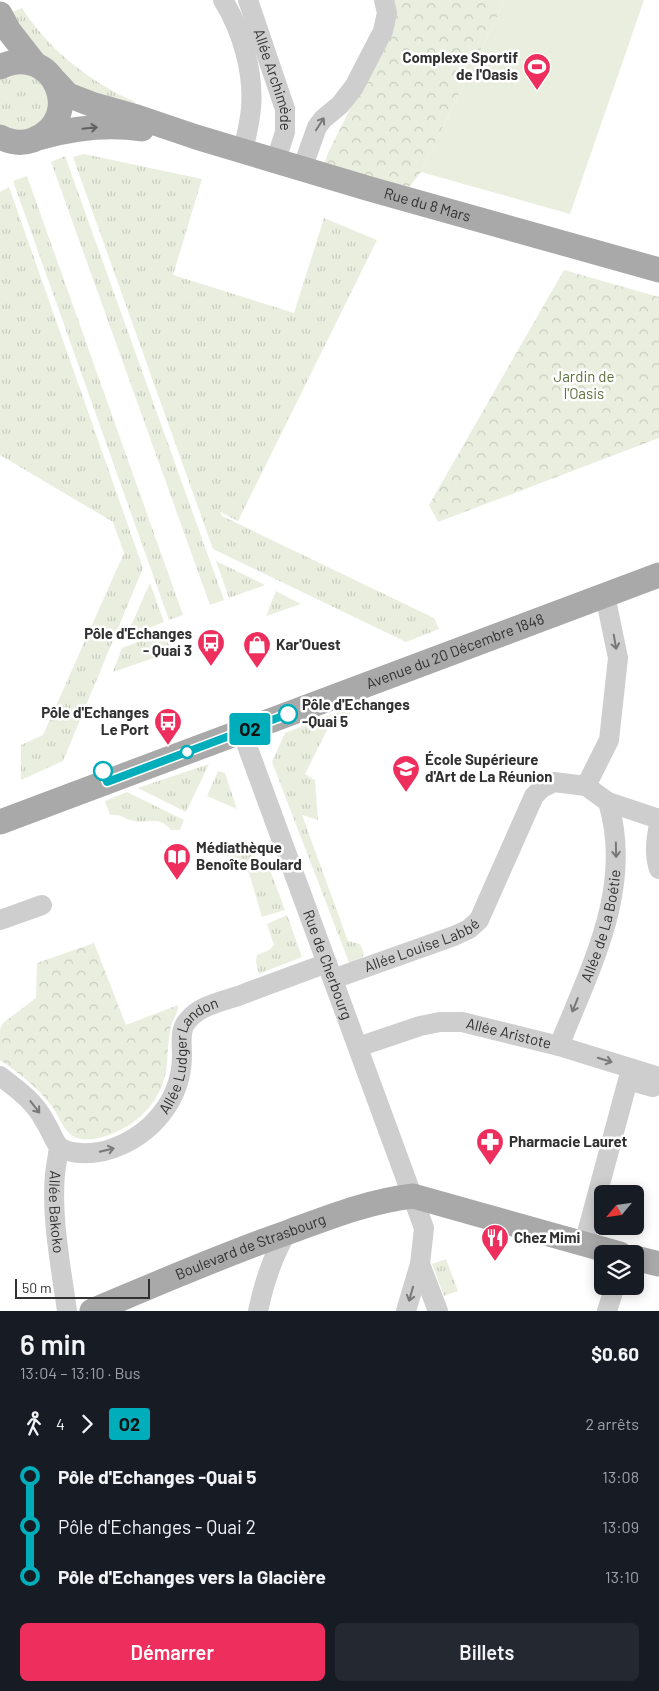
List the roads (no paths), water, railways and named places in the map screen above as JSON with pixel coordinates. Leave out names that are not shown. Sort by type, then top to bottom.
[{"type":"main road","name":"Rue du 8 Mars","points":[[0,14],[9,30],[34,63],[45,70],[68,95],[91,104],[302,169],[659,270]]},
{"type":"main road","points":[[0,67],[15,62],[34,63]]},
{"type":"main road","points":[[42,137],[58,118],[61,105],[55,81]]},
{"type":"main road","name":"Rue du 8 Mars","points":[[6,145],[28,142],[61,132],[96,127],[134,128],[196,137]]},
{"type":"main road","name":"Avenue du 20 Décembre 1848","points":[[0,822],[659,575]]},
{"type":"main road","points":[[413,1196],[594,1247]]},
{"type":"main road","name":"Boulevard de Strasbourg","points":[[92,1311],[240,1249],[317,1221],[383,1200],[413,1196]]},
{"type":"main road","points":[[644,1260],[659,1264]]},
{"type":"street","points":[[223,0],[240,37],[250,75],[251,109],[243,151]]},
{"type":"street","name":"Allée Archimède","points":[[248,0],[285,110],[285,132],[276,160]]},
{"type":"street","points":[[302,169],[317,127],[323,119],[340,105],[354,88],[383,31],[387,13],[384,0]]},
{"type":"street","points":[[605,595],[618,658],[609,740],[586,786],[608,802],[659,819]]},
{"type":"street","name":"Rue de Cherbourg","points":[[242,732],[424,1228],[420,1264],[406,1311]]},
{"type":"street","name":"Allée Louise Labbé","points":[[330,971],[454,936],[469,929],[479,920],[534,796],[542,788],[554,782],[586,786]]},
{"type":"street","name":"Allée de La Boétie","points":[[559,1046],[600,946],[613,898],[616,848],[612,812],[608,802]]},
{"type":"street","points":[[659,824],[656,842],[659,869]]},
{"type":"street","points":[[0,920],[42,905]]},
{"type":"street","name":"Allée Ludger Landon","points":[[59,1147],[78,1153],[95,1153],[109,1150],[131,1141],[153,1124],[167,1108],[176,1089],[181,1070],[182,1030],[185,1023],[192,1016],[210,1006],[330,971]]},
{"type":"street","name":"Allée Aristote","points":[[358,1048],[420,1026],[440,1022],[462,1022],[559,1046],[659,1077]]},
{"type":"street","points":[[0,1076],[33,1103],[59,1147]]},
{"type":"street","points":[[584,1244],[628,1080],[659,1089]]},
{"type":"street","name":"Allée Bakoko","points":[[59,1147],[54,1200],[67,1311]]},
{"type":"street","points":[[258,1311],[266,1277],[279,1245],[287,1232]]},
{"type":"street","points":[[240,1249],[252,1252],[258,1259],[266,1277]]},
{"type":"street","points":[[420,1264],[438,1311]]},
{"type":"street","points":[[607,1311],[612,1295]]},
{"type":"place","name":"Complexe Sportif de l'Oasis","points":[[537,91]]},
{"type":"place","name":"Pôle d'Echanges - Quai 3","points":[[211,667]]},
{"type":"place","name":"Kar'Ouest","points":[[257,669]]},
{"type":"place","name":"Pôle d'Echanges -Quai 5","points":[[288,714]]},
{"type":"place","name":"Pôle d'Echanges Le Port","points":[[168,746]]},
{"type":"place","name":"École Supérieure d'Art de La Réunion","points":[[406,793]]},
{"type":"place","name":"Médiathèque Benoîte Boulard","points":[[177,881]]},
{"type":"place","name":"Pharmacie Lauret","points":[[490,1166]]},
{"type":"place","name":"Chez Mimi","points":[[495,1262]]},
{"type":"park label","name":"Jardin de l'Oasis","points":[[584,386]]}]
